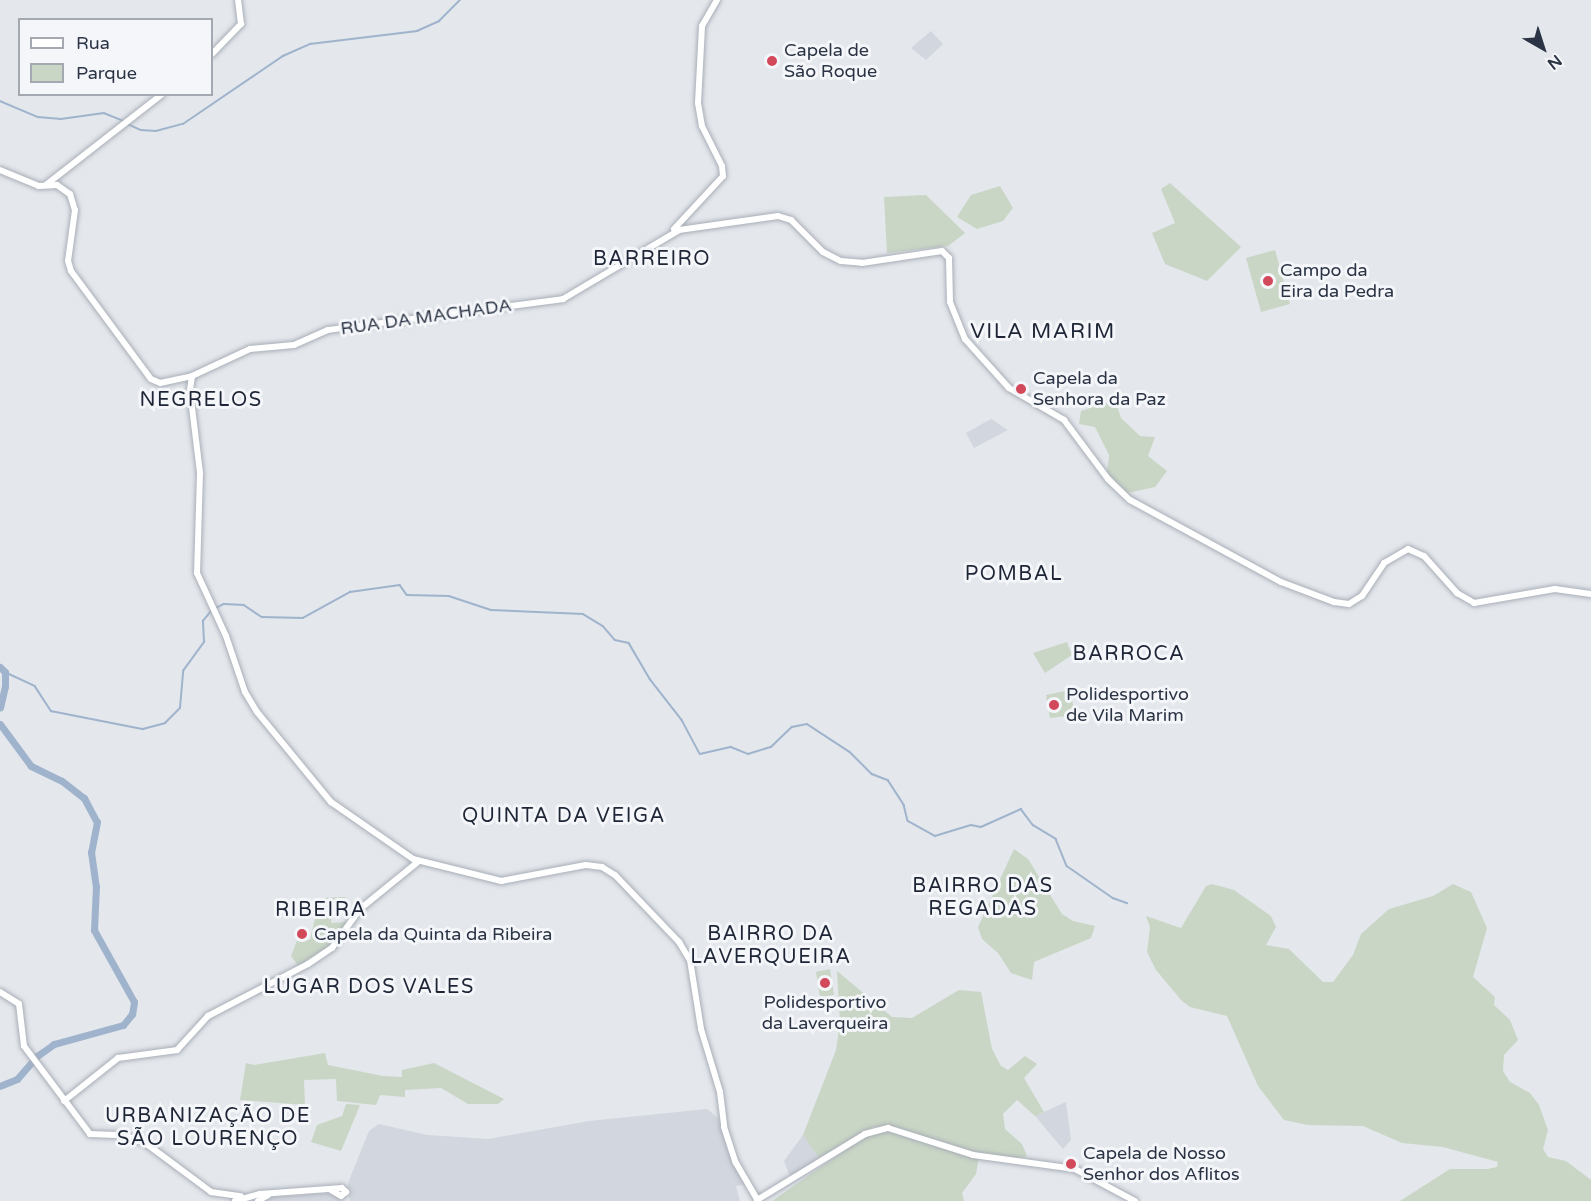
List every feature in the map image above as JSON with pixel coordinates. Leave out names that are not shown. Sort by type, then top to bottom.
[{"type":"street","points":[[213,53],[240,26],[242,16],[238,0]]},
{"type":"street","points":[[671,232],[723,176],[722,164],[702,126],[698,103],[702,26],[717,0]]},
{"type":"street","points":[[0,171],[38,186],[46,184],[159,96]]},
{"type":"street","points":[[61,172],[63,188],[74,203],[68,261],[71,271],[151,379],[160,383],[180,381],[190,392]]},
{"type":"street","points":[[46,184],[63,188]]},
{"type":"street","points":[[671,232],[774,216],[791,220],[823,252],[841,261],[862,263],[934,250],[945,252],[949,260],[949,298],[961,330],[1011,390],[1055,413],[1072,430],[1118,490],[1151,512],[1299,591],[1334,602],[1352,603],[1362,596],[1384,563],[1408,549],[1424,556],[1460,595],[1474,603],[1555,589],[1591,594]]},
{"type":"street","name":"RUA DA MACHADA","points":[[180,381],[250,349],[281,347],[328,330],[488,307],[536,304],[573,293],[671,232]]},
{"type":"street","points":[[192,376],[190,392],[200,463],[196,567],[248,698],[319,789],[339,808],[419,861],[504,881],[594,866],[611,872],[682,946],[692,966],[698,1005],[720,1092],[721,1118],[755,1200],[791,1181],[863,1135],[886,1128],[973,1155],[1086,1172],[1135,1201]]},
{"type":"street","points":[[64,1101],[118,1058],[177,1050],[206,1017],[308,964],[332,948],[360,909],[419,861]]},
{"type":"street","points":[[0,992],[21,1007],[25,1047],[92,1136],[123,1136],[148,1144],[206,1189],[225,1199],[271,1193],[336,1190]]},
{"type":"street","points":[[258,1201],[271,1193]]},
{"type":"street","points":[[235,1201],[243,1196]]},
{"type":"street","points":[[243,1196],[252,1201]]},
{"type":"shaded area","points":[[931,31],[943,44],[926,60],[911,48]]},
{"type":"shaded area","points":[[991,419],[1008,430],[974,448],[966,433]]},
{"type":"shaded area","points":[[1066,1102],[1071,1140],[1063,1149],[1035,1116]]},
{"type":"shaded area","points":[[707,1109],[718,1118],[747,1184],[736,1186],[740,1201],[350,1201],[348,1183],[369,1131],[379,1124],[427,1135],[488,1139],[589,1121]]},
{"type":"shaded area","points":[[803,1135],[819,1158],[791,1179],[784,1161]]},
{"type":"shaded area","points":[[333,1193],[345,1201],[264,1201],[272,1197]]},
{"type":"green space","points":[[1170,183],[1241,247],[1207,281],[1165,264],[1152,233],[1175,223],[1161,189]]},
{"type":"green space","points":[[1000,186],[1013,208],[1003,221],[977,229],[957,217],[971,195]]},
{"type":"green space","points":[[926,195],[965,233],[948,246],[887,253],[884,197]]},
{"type":"green space","name":"Campo da Eira da Pedra","points":[[1275,250],[1290,304],[1261,312],[1246,258]]},
{"type":"green space","points":[[1115,400],[1121,418],[1140,436],[1155,437],[1148,456],[1167,471],[1155,487],[1127,493],[1107,473],[1109,455],[1095,427],[1079,424],[1081,411]]},
{"type":"green space","points":[[1067,642],[1072,655],[1045,673],[1033,653]]},
{"type":"green space","points":[[1070,690],[1075,715],[1050,718],[1046,695]]},
{"type":"green space","points":[[1014,849],[1028,859],[1062,914],[1073,921],[1095,926],[1091,938],[1034,962],[1032,980],[1011,973],[998,953],[982,939],[978,927]]},
{"type":"green space","points":[[1212,884],[1234,890],[1271,916],[1276,927],[1266,945],[1289,949],[1323,982],[1333,982],[1353,955],[1361,934],[1389,909],[1433,896],[1453,884],[1471,892],[1487,928],[1473,977],[1495,997],[1494,1005],[1510,1020],[1518,1040],[1504,1055],[1503,1071],[1510,1082],[1530,1093],[1539,1105],[1548,1130],[1543,1149],[1548,1157],[1566,1161],[1591,1180],[1591,1201],[1400,1201],[1450,1169],[1488,1169],[1497,1167],[1498,1162],[1443,1147],[1402,1143],[1363,1126],[1308,1125],[1284,1120],[1258,1086],[1227,1016],[1190,1007],[1181,1000],[1156,970],[1147,952],[1150,927],[1146,916],[1181,928],[1206,886]]},
{"type":"green space","points":[[346,897],[332,912],[331,923],[347,922],[329,947],[299,967],[291,956],[298,938],[310,940],[320,898]]},
{"type":"green space","name":"Polidesportivo da Laverqueira","points":[[830,969],[834,995],[820,997],[816,972]]},
{"type":"green space","points":[[837,971],[892,1017],[912,1018],[959,990],[981,992],[992,1049],[1001,1066],[1008,1070],[1025,1056],[1037,1064],[1024,1078],[1044,1112],[1035,1116],[1017,1100],[1003,1114],[1005,1129],[1022,1144],[1027,1156],[1015,1159],[971,1151],[888,1126],[873,1127],[819,1158],[803,1135],[836,1050],[840,1023]]},
{"type":"green space","points":[[325,1053],[328,1065],[383,1076],[402,1077],[402,1070],[434,1063],[504,1099],[498,1104],[468,1104],[441,1088],[405,1090],[405,1097],[380,1095],[376,1105],[337,1101],[336,1079],[304,1080],[305,1105],[240,1100],[246,1063],[254,1065]]},
{"type":"green space","points":[[346,1104],[360,1105],[341,1151],[311,1142],[317,1125],[342,1116]]},
{"type":"green space","points":[[880,1131],[894,1131],[979,1157],[976,1174],[962,1193],[964,1201],[772,1201],[864,1137]]},
{"type":"waterway","points":[[128,124],[141,130],[156,131],[183,124],[283,56],[310,44],[417,31],[439,21],[460,0]]},
{"type":"waterway","points":[[0,101],[38,117],[61,119],[104,113],[124,121]]},
{"type":"waterway","points":[[216,608],[224,604],[244,605],[262,617],[303,618],[350,592],[400,585],[407,595],[449,596],[491,610],[583,614],[603,626],[615,640],[629,643],[650,679],[682,720],[700,754],[731,747],[748,754],[771,747],[792,727],[807,724],[850,752],[872,774],[888,780],[904,805],[908,821],[935,836],[971,825],[981,827],[1021,809],[1033,825],[1056,839],[1067,866],[1113,898],[1127,903]]},
{"type":"waterway","points":[[5,672],[35,686],[51,711],[143,729],[165,723],[180,708],[183,671],[204,642],[203,621],[212,610]]},
{"type":"waterway","points":[[0,667],[5,672],[5,686],[0,707]]},
{"type":"waterway","points":[[0,724],[31,766],[62,781],[84,798],[97,822],[91,852],[96,886],[94,930],[134,1002],[132,1014],[123,1025],[54,1044],[37,1056],[17,1079],[0,1086]]},
{"type":"place","name":"Capela de São Roque","points":[[772,61]]},
{"type":"place","name":"Campo da Eira da Pedra","points":[[1268,281]]},
{"type":"place","name":"Capela da Senhora da Paz","points":[[1021,389]]},
{"type":"place","name":"Polidesportivo de Vila Marim","points":[[1054,705]]},
{"type":"place","name":"Capela da Quinta da Ribeira","points":[[302,934]]},
{"type":"place","name":"Polidesportivo da Laverqueira","points":[[825,983]]},
{"type":"place","name":"Capela de Nosso Senhor dos Aflitos","points":[[1071,1164]]},
{"type":"district","name":"BARREIRO","points":[[652,259]]},
{"type":"district","name":"VILA MARIM","points":[[1043,332]]},
{"type":"district","name":"NEGRELOS","points":[[201,400]]},
{"type":"district","name":"POMBAL","points":[[1014,574]]},
{"type":"district","name":"BARROCA","points":[[1129,654]]},
{"type":"district","name":"QUINTA DA VEIGA","points":[[564,816]]},
{"type":"district","name":"BAIRRO DAS REGADAS","points":[[983,898]]},
{"type":"district","name":"RIBEIRA","points":[[321,910]]},
{"type":"district","name":"BAIRRO DA LAVERQUEIRA","points":[[771,946]]},
{"type":"district","name":"LUGAR DOS VALES","points":[[369,987]]},
{"type":"district","name":"URBANIZAÇÃO DE SÃO LOURENÇO","points":[[208,1128]]}]
